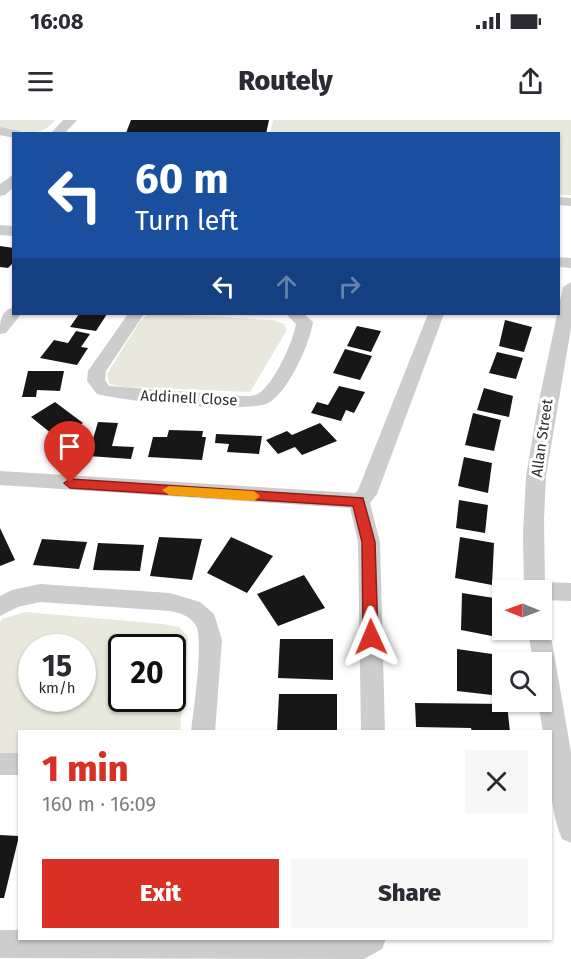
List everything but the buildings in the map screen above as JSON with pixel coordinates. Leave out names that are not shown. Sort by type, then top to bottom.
[{"type":"street","points":[[58,132],[70,120]]},
{"type":"street","points":[[0,192],[12,180]]},
{"type":"street","name":"Allan Street","points":[[534,580],[533,548],[536,478],[549,394],[571,287]]},
{"type":"street","points":[[0,329],[12,314]]},
{"type":"street","name":"Addinell Close","points":[[135,315],[97,372],[96,381],[103,390],[120,394],[244,402],[261,400],[273,390],[304,334],[304,322],[295,315]]},
{"type":"street","points":[[0,478],[359,501],[367,494],[436,315]]},
{"type":"street","points":[[359,501],[369,542],[373,730]]},
{"type":"street","points":[[552,591],[571,592]]},
{"type":"street","points":[[0,607],[12,599],[40,593],[170,603],[192,608],[206,620],[209,628],[203,730]]},
{"type":"street","points":[[539,640],[550,730]]},
{"type":"street","points":[[552,742],[556,774],[571,830]]},
{"type":"street","points":[[0,764],[18,764]]},
{"type":"street","points":[[0,944],[354,949],[370,940]]},
{"type":"shaded area","points":[[0,120],[55,120],[43,130],[23,132],[0,128]]},
{"type":"shaded area","points":[[273,120],[571,120],[571,195],[560,195],[560,132],[270,132]]},
{"type":"shaded area","points":[[147,315],[273,320],[284,324],[287,330],[250,392],[124,387],[109,384],[107,374],[140,321]]},
{"type":"shaded area","points":[[25,612],[163,624],[179,627],[185,634],[108,634],[108,712],[182,712],[180,730],[18,730],[18,754],[0,753],[0,623],[2,619]]},
{"type":"shaded area","points":[[186,635],[188,637],[186,661]]},
{"type":"slow traffic","points":[[169,490],[254,496]]},
{"type":"route","points":[[70,483],[359,501],[369,542],[371,637]]}]
